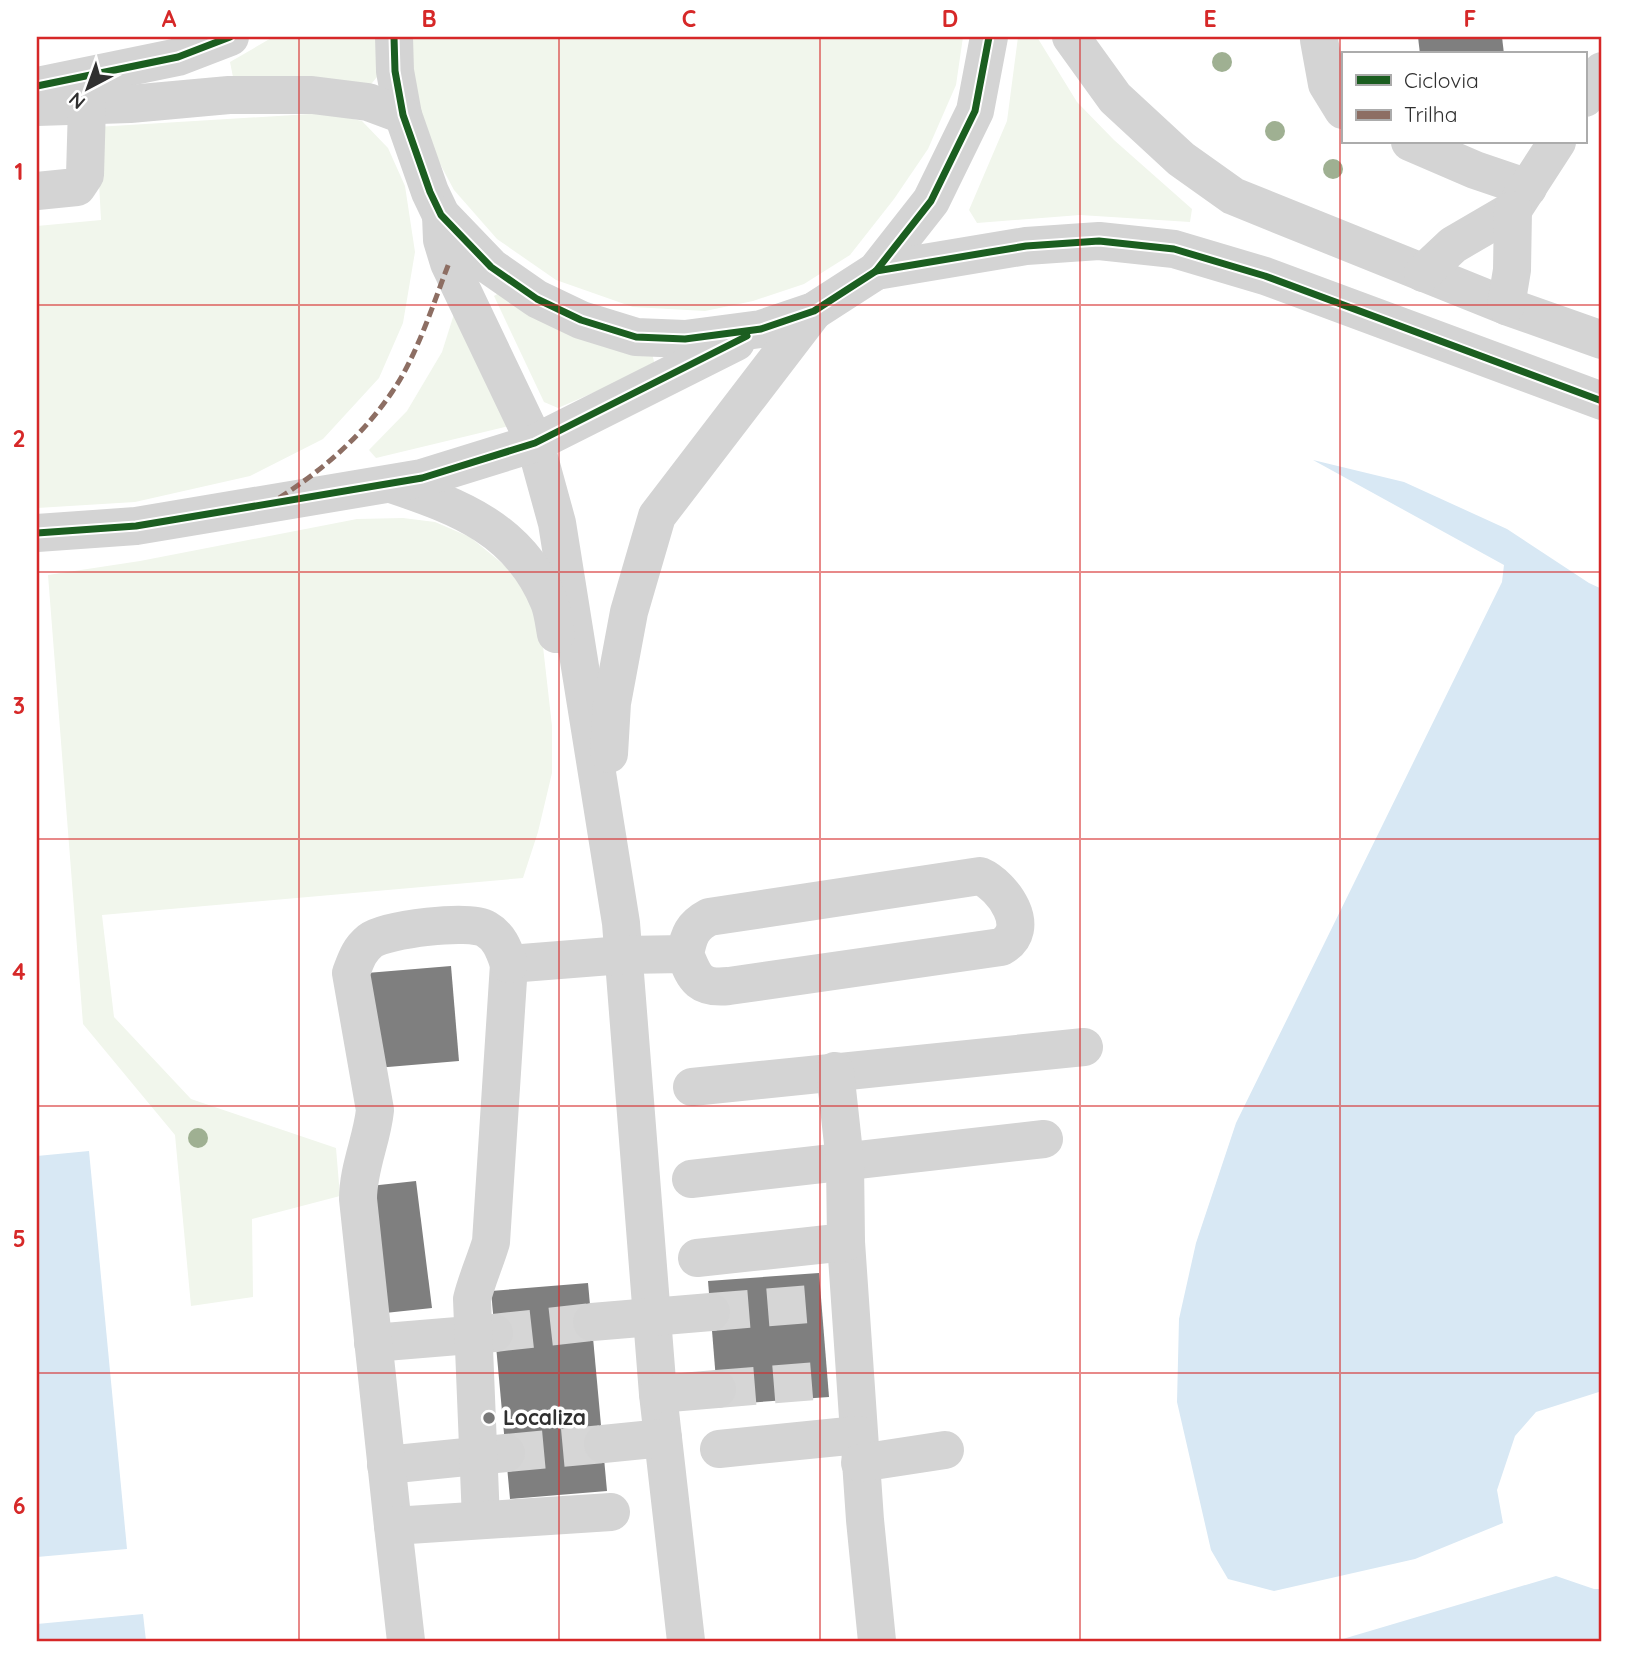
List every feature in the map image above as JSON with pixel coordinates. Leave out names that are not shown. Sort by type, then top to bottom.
[{"type":"street","points":[[37,86],[178,57],[230,37]]},
{"type":"street","points":[[394,37],[395,71],[403,115],[430,192],[441,215],[491,267],[537,299],[581,320],[636,337],[685,339],[761,329]]},
{"type":"street","points":[[37,533],[136,526],[422,478],[535,443],[761,329],[814,311],[876,271],[932,201],[975,111],[989,37]]},
{"type":"street","points":[[1071,37],[1115,98],[1181,159],[1233,196],[1506,306],[1602,340]]},
{"type":"street","points":[[1319,40],[1327,84],[1342,109]]},
{"type":"street","points":[[1586,96],[1602,71]]},
{"type":"street","points":[[37,107],[130,104],[229,95],[312,95],[368,102],[403,115]]},
{"type":"street","points":[[37,191],[78,187],[86,176],[87,106]]},
{"type":"street","points":[[1415,144],[1475,170],[1521,199]]},
{"type":"street","points":[[1423,273],[1453,245],[1521,199],[1556,144]]},
{"type":"street","points":[[1506,306],[1521,199]]},
{"type":"street","points":[[441,215],[442,240],[449,263],[535,443],[557,523],[621,923],[658,1394],[685,1641]]},
{"type":"street","points":[[876,271],[1026,246],[1099,240],[1174,249],[1265,276],[1602,401]]},
{"type":"street","points":[[604,826],[612,703],[629,612],[657,516],[814,311]]},
{"type":"street","points":[[391,484],[443,501],[474,516],[506,540],[529,566],[550,603],[604,826]]},
{"type":"street","points":[[980,876],[990,880],[1016,919],[1016,932],[1011,942],[1001,947],[712,988],[692,973],[685,954],[689,934],[697,923],[709,917],[980,876]]},
{"type":"street","points":[[406,1641],[358,1199],[358,1185],[375,1110],[351,973],[358,953],[372,940],[389,933],[469,924],[485,928],[499,938],[509,964],[491,1242],[472,1298],[483,1334],[492,1455],[481,1520]]},
{"type":"street","points":[[509,964],[623,955],[685,954]]},
{"type":"street","points":[[692,1087],[1084,1046]]},
{"type":"street","points":[[835,1071],[845,1162],[846,1242],[835,1302],[841,1379],[859,1449],[877,1641]]},
{"type":"street","points":[[691,1179],[1044,1139]]},
{"type":"street","points":[[697,1258],[846,1242]]},
{"type":"street","points":[[592,1322],[711,1312]]},
{"type":"street","points":[[373,1343],[483,1334]]},
{"type":"street","points":[[658,1394],[716,1389]]},
{"type":"street","points":[[603,1444],[663,1438]]},
{"type":"street","points":[[719,1449],[945,1450]]},
{"type":"street","points":[[386,1465],[492,1455]]},
{"type":"street","points":[[393,1526],[611,1512]]},
{"type":"shaded area","points":[[273,37],[378,37],[377,77],[367,89],[233,77],[230,62]]},
{"type":"shaded area","points":[[411,37],[963,37],[956,85],[928,149],[894,199],[850,255],[804,284],[753,301],[705,311],[633,307],[556,280],[497,239],[454,190],[424,134],[411,69]]},
{"type":"shaded area","points":[[1018,37],[1037,37],[1077,102],[1114,140],[1192,209],[1190,222],[1080,215],[977,223],[969,210],[1007,121]]},
{"type":"shaded area","points":[[326,113],[362,121],[388,148],[405,186],[415,252],[403,323],[379,378],[323,439],[250,476],[135,502],[37,508],[37,226],[101,220],[96,127]]},
{"type":"shaded area","points":[[502,291],[652,353],[655,366],[558,408],[544,402],[494,296]]},
{"type":"shaded area","points":[[454,314],[509,426],[376,458],[369,450],[407,411],[442,352]]},
{"type":"shaded area","points":[[403,518],[435,522],[470,537],[503,564],[523,586],[540,620],[552,726],[552,773],[538,832],[523,878],[102,915],[114,1017],[191,1099],[336,1148],[340,1196],[252,1219],[253,1297],[191,1306],[175,1135],[83,1024],[48,575],[140,561],[357,519]]},
{"type":"water","points":[[1313,460],[1404,482],[1507,529],[1602,589],[1602,1391],[1536,1412],[1515,1436],[1497,1490],[1503,1523],[1415,1559],[1274,1591],[1228,1579],[1211,1550],[1177,1402],[1179,1319],[1196,1243],[1236,1123],[1502,582],[1504,565]]},
{"type":"water","points":[[89,1151],[127,1549],[37,1557],[37,1156]]},
{"type":"water","points":[[1556,1576],[1594,1589],[1602,1589],[1602,1641],[1336,1641]]},
{"type":"water","points":[[143,1614],[146,1641],[37,1641],[37,1624]]},
{"type":"building","points":[[1418,37],[1502,37],[1504,52],[1420,52]]},
{"type":"building","points":[[451,966],[459,1061],[376,1068],[367,973]]},
{"type":"building","points":[[416,1181],[432,1308],[385,1313],[370,1186]]},
{"type":"building","points":[[819,1273],[829,1397],[718,1405],[708,1281]]},
{"type":"building","points":[[588,1283],[607,1491],[510,1499],[491,1291]]},
{"type":"tunnel","points":[[711,1312],[822,1303]]},
{"type":"tunnel","points":[[494,1333],[592,1322]]},
{"type":"tunnel","points":[[717,1389],[828,1380]]},
{"type":"tunnel","points":[[506,1453],[603,1444]]},
{"type":"marked path","points":[[279,498],[341,451],[381,408],[409,362],[449,263]]},
{"type":"cycle path","points":[[37,86],[178,57],[230,37]]},
{"type":"cycle path","points":[[394,37],[395,71],[403,115],[430,192],[441,215],[491,267],[537,299],[581,320],[636,337],[685,339],[761,329],[814,311],[876,271],[931,201],[975,111],[989,37]]},
{"type":"cycle path","points":[[876,271],[1026,246],[1099,241],[1174,249],[1265,276],[1602,401]]},
{"type":"cycle path","points":[[37,533],[136,526],[422,478],[535,443],[747,336]]},
{"type":"place","name":"Localiza","points":[[489,1418]]}]
